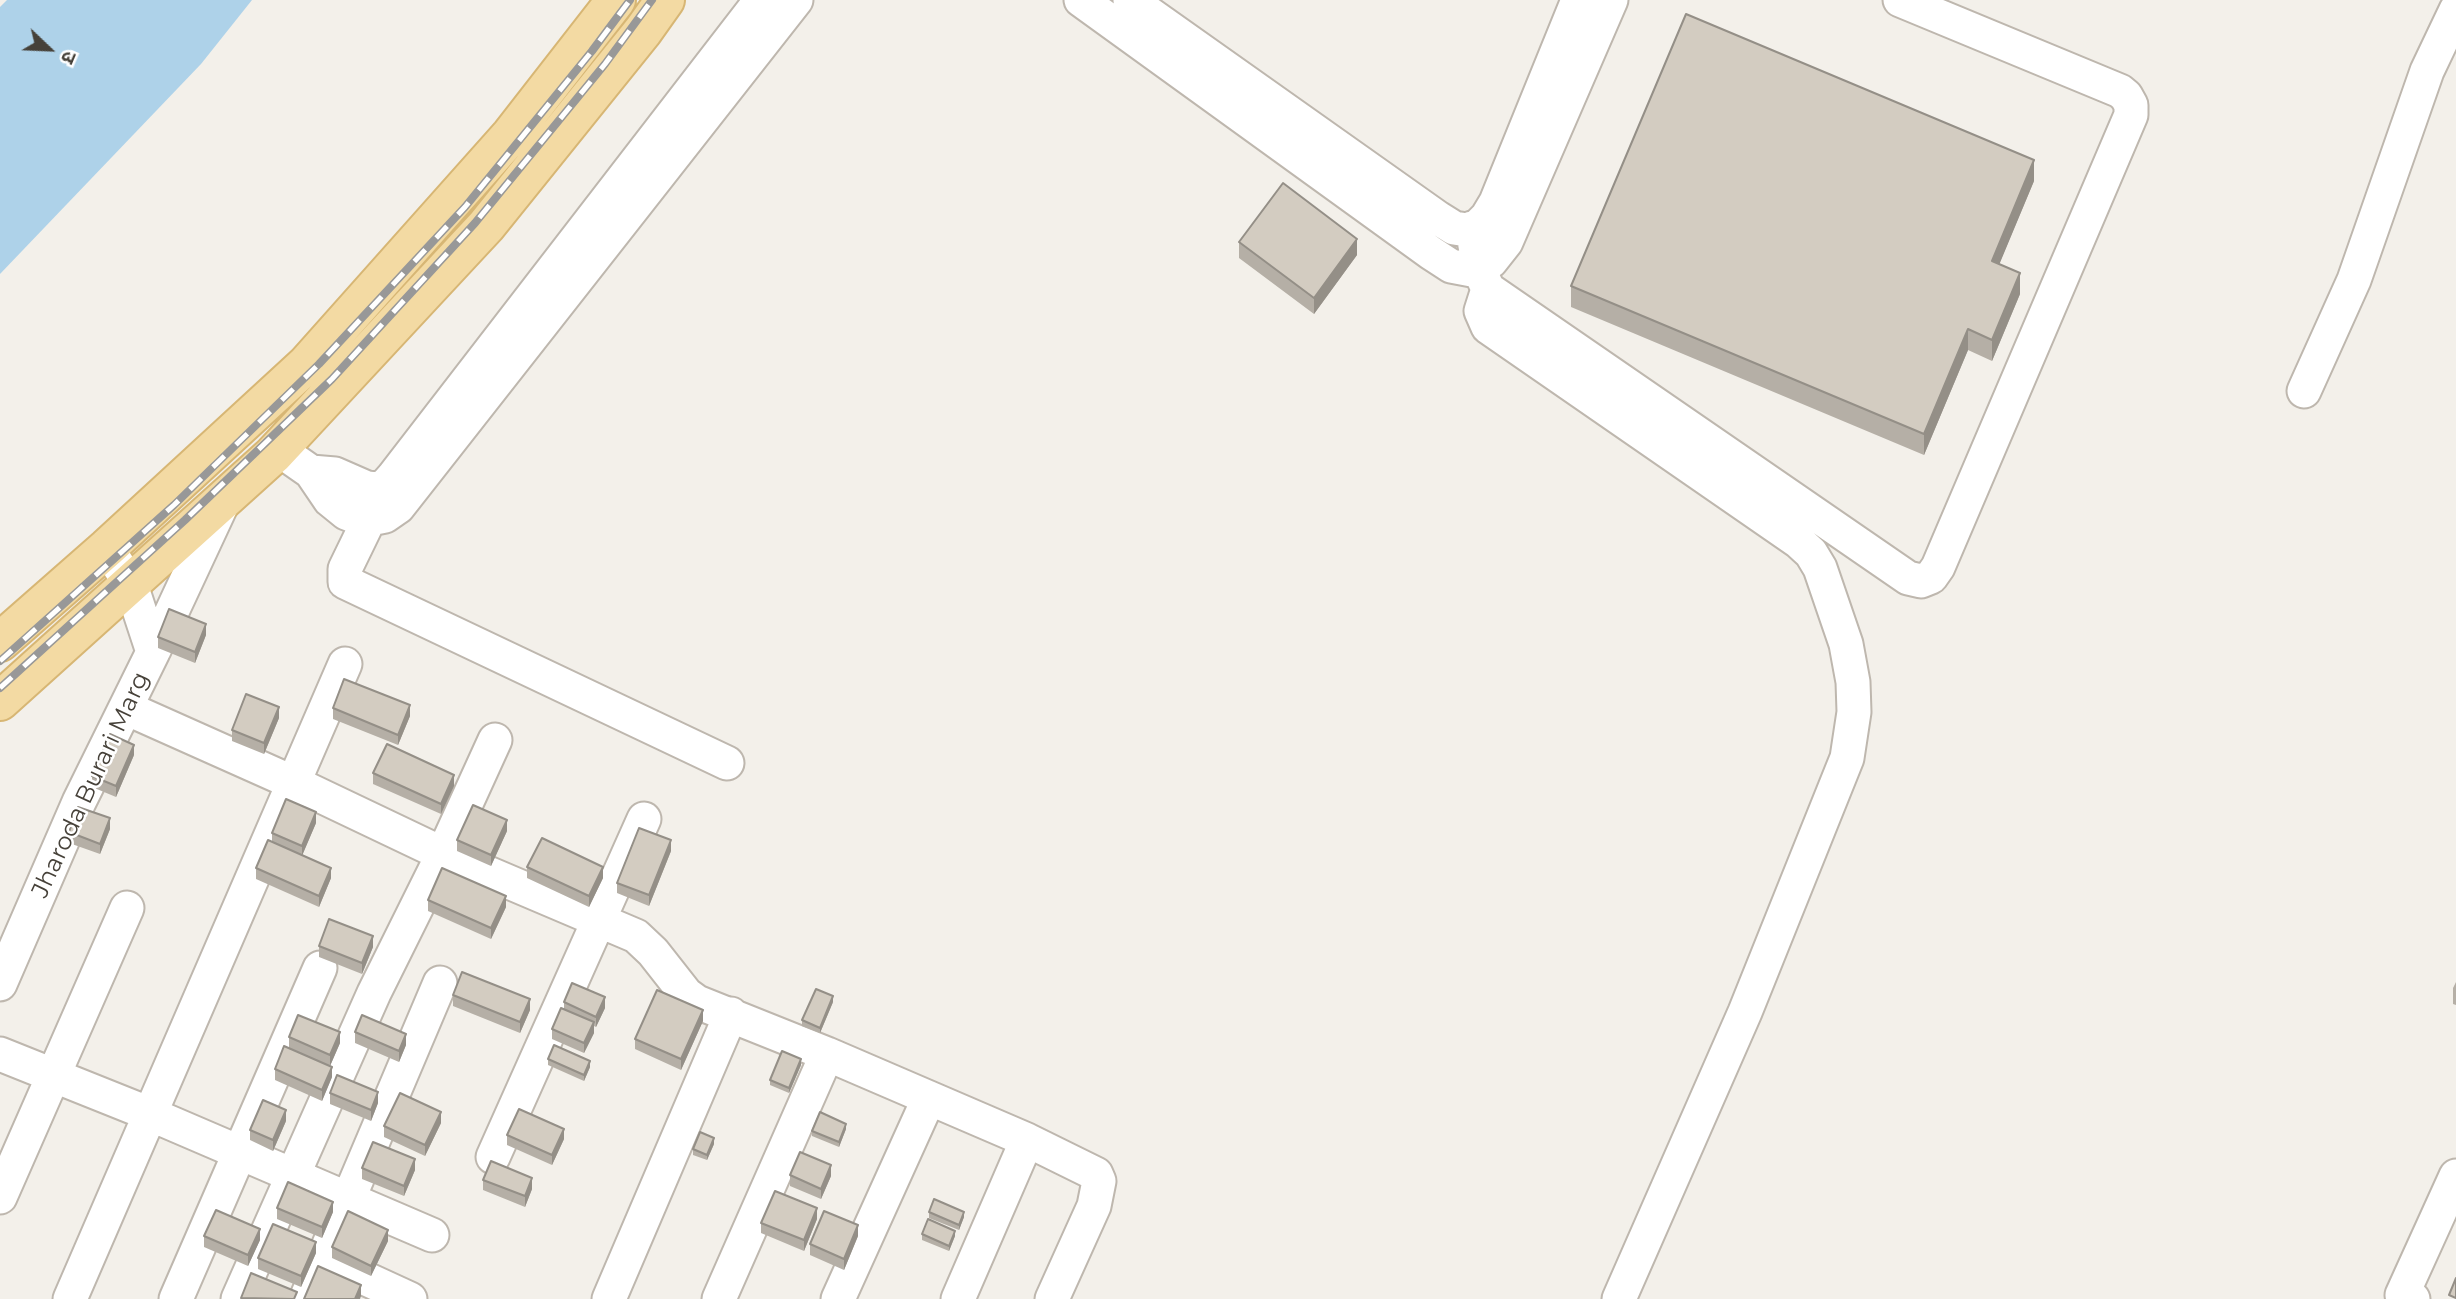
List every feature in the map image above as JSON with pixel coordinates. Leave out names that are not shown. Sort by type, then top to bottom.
[{"type":"main road","points":[[0,642],[107,548],[307,364],[511,135],[616,0]]},
{"type":"main road","points":[[0,701],[278,449],[486,226],[665,0]]},
{"type":"street","points":[[727,763],[345,582],[345,569],[385,486],[761,0]]},
{"type":"street","points":[[278,449],[311,472],[330,500],[346,513],[370,519],[385,516],[398,507],[415,489],[796,0]]},
{"type":"street","points":[[1081,0],[1202,69],[1454,228],[1467,230],[1478,226],[1487,217],[1544,122],[1611,0]]},
{"type":"street","points":[[1130,0],[1202,69],[1451,266],[1472,270],[1908,579],[1921,581],[1930,577],[1938,567],[2131,115],[2131,105],[2120,91],[1900,0]]},
{"type":"street","points":[[1483,279],[1491,261],[1506,242],[1544,122],[1578,0]]},
{"type":"street","points":[[2304,391],[2354,281],[2427,71],[2456,10]]},
{"type":"street","points":[[1472,228],[1483,279],[1481,311],[1488,327],[1811,553],[1846,644],[1853,682],[1854,712],[1847,758],[1745,1012],[1619,1299]]},
{"type":"street","points":[[311,472],[335,474],[368,488],[385,486]]},
{"type":"street","points":[[153,652],[225,499]]},
{"type":"street","name":"Jharoda Burari Marg","points":[[0,984],[79,802],[153,652],[131,585],[107,548]]},
{"type":"street","points":[[70,1299],[345,664]]},
{"type":"street","points":[[126,708],[295,783],[443,854],[636,936],[653,952],[685,994],[697,1002],[827,1054],[1027,1140],[1096,1174],[1099,1181],[1094,1206],[1052,1299]]},
{"type":"street","points":[[238,1299],[374,993],[443,854],[495,740]]},
{"type":"street","points":[[493,1157],[644,819]]},
{"type":"street","points":[[0,1197],[127,908]]},
{"type":"street","points":[[176,1299],[320,968]]},
{"type":"street","points":[[306,1299],[440,983]]},
{"type":"street","points":[[609,1299],[731,1014]]},
{"type":"street","points":[[0,1054],[150,1114],[432,1235]]},
{"type":"street","points":[[719,1299],[827,1054]]},
{"type":"street","points":[[838,1299],[929,1098]]},
{"type":"street","points":[[958,1299],[1027,1140]]},
{"type":"street","points":[[2413,1299],[2402,1294],[2456,1176]]},
{"type":"street","points":[[323,1259],[410,1299]]},
{"type":"water","points":[[7,0],[252,0],[201,64],[0,274],[0,7]]},
{"type":"building","points":[[1686,14],[2034,160],[1992,261],[2020,273],[1992,340],[1968,329],[1924,434],[1571,286]]},
{"type":"building","points":[[1283,183],[1357,239],[1314,298],[1239,242]]},
{"type":"building","points":[[169,609],[206,624],[195,652],[158,637]]},
{"type":"building","points":[[344,679],[410,705],[398,735],[333,708]]},
{"type":"building","points":[[246,694],[279,707],[264,743],[232,730]]},
{"type":"building","points":[[110,734],[134,745],[116,786],[92,776]]},
{"type":"building","points":[[387,744],[454,775],[441,804],[373,773]]},
{"type":"building","points":[[286,799],[316,812],[302,846],[272,833]]},
{"type":"building","points":[[473,805],[507,820],[491,855],[457,840]]},
{"type":"building","points":[[78,807],[110,818],[100,844],[69,832]]},
{"type":"building","points":[[639,828],[671,840],[649,895],[617,883]]},
{"type":"building","points":[[542,838],[603,867],[589,896],[527,867]]},
{"type":"building","points":[[268,840],[331,868],[319,896],[256,868]]},
{"type":"building","points":[[442,868],[506,896],[491,928],[428,900]]},
{"type":"building","points":[[329,919],[373,936],[362,963],[319,946]]},
{"type":"building","points":[[462,972],[530,999],[520,1022],[453,995]]},
{"type":"building","points":[[572,983],[605,997],[596,1017],[564,1002]]},
{"type":"building","points":[[816,989],[833,996],[820,1028],[802,1020]]},
{"type":"building","points":[[657,990],[703,1010],[681,1059],[635,1039]]},
{"type":"building","points":[[561,1008],[594,1022],[584,1043],[552,1029]]},
{"type":"building","points":[[298,1015],[340,1032],[330,1055],[289,1037]]},
{"type":"building","points":[[362,1015],[406,1034],[399,1051],[355,1032]]},
{"type":"building","points":[[554,1045],[590,1061],[584,1075],[548,1059]]},
{"type":"building","points":[[284,1046],[332,1067],[322,1090],[275,1069]]},
{"type":"building","points":[[782,1051],[801,1059],[789,1088],[770,1080]]},
{"type":"building","points":[[337,1075],[378,1092],[371,1110],[330,1093]]},
{"type":"building","points":[[400,1093],[441,1112],[425,1145],[384,1126]]},
{"type":"building","points":[[263,1100],[286,1110],[273,1140],[250,1130]]},
{"type":"building","points":[[519,1109],[564,1129],[552,1155],[507,1135]]},
{"type":"building","points":[[820,1112],[846,1124],[839,1142],[812,1131]]},
{"type":"building","points":[[700,1132],[714,1138],[707,1155],[693,1149]]},
{"type":"building","points":[[373,1142],[415,1159],[404,1186],[362,1168]]},
{"type":"building","points":[[800,1152],[831,1165],[821,1189],[790,1175]]},
{"type":"building","points":[[491,1161],[532,1178],[525,1196],[483,1180]]},
{"type":"building","points":[[288,1182],[333,1202],[322,1227],[277,1208]]},
{"type":"building","points":[[775,1191],[817,1208],[804,1240],[761,1223]]},
{"type":"building","points":[[934,1199],[964,1212],[959,1225],[929,1212]]},
{"type":"building","points":[[216,1210],[260,1229],[248,1255],[204,1236]]},
{"type":"building","points":[[348,1211],[388,1230],[371,1266],[332,1247]]},
{"type":"building","points":[[824,1211],[858,1225],[844,1259],[810,1244]]},
{"type":"building","points":[[928,1219],[955,1231],[949,1246],[922,1234]]},
{"type":"building","points":[[273,1224],[316,1242],[301,1276],[258,1258]]},
{"type":"building","points":[[318,1266],[361,1285],[355,1299],[304,1299]]},
{"type":"building","points":[[251,1273],[297,1292],[294,1299],[241,1298]]},
{"type":"building","points":[[2456,1278],[2456,1298],[2449,1295]]},
{"type":"railway","points":[[0,661],[174,505],[319,364],[465,207],[630,0]]},
{"type":"railway","points":[[0,688],[185,520],[332,379],[475,223],[605,64],[652,0]]}]
